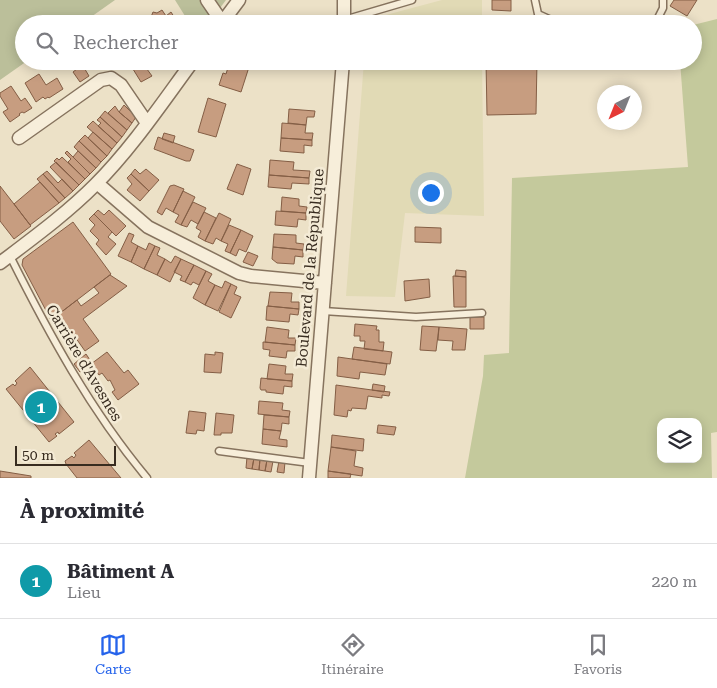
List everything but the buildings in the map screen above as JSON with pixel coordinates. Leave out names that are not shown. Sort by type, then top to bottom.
[{"type":"street","points":[[207,0],[217,15]]},
{"type":"street","points":[[228,15],[239,0]]},
{"type":"street","points":[[344,0],[344,15]]},
{"type":"street","points":[[5,259],[60,217],[97,183],[148,122],[186,70]]},
{"type":"street","name":"Boulevard de la République","points":[[309,478],[326,283],[341,70]]},
{"type":"street","points":[[19,138],[101,80],[111,78],[121,85],[148,122]]},
{"type":"street","points":[[97,183],[148,227],[239,273],[326,283]]},
{"type":"lane","points":[[366,15],[412,0]]},
{"type":"lane","points":[[535,0],[538,14],[540,15]]},
{"type":"lane","points":[[660,15],[663,8],[662,0]]},
{"type":"lane","name":"Carrière d'Avesnes","points":[[5,259],[61,354],[110,430],[147,478]]},
{"type":"lane","points":[[323,312],[416,317],[482,313]]},
{"type":"lane","points":[[218,451],[310,463]]},
{"type":"shaded area","points":[[442,0],[482,0],[482,15],[386,15]]},
{"type":"shaded area","points":[[363,70],[482,70],[484,216],[405,213],[395,297],[346,296]]},
{"type":"green space","points":[[0,0],[115,0],[94,15],[15,15],[15,69],[0,80]]},
{"type":"green space","points":[[175,0],[226,0],[215,15],[184,15]]},
{"type":"green space","points":[[717,19],[717,432],[711,433],[712,478],[465,478],[483,376],[484,355],[509,353],[512,178],[688,167],[681,70],[702,70],[702,23]]},
{"type":"place","name":"Bâtiment A","points":[[41,407]]}]
